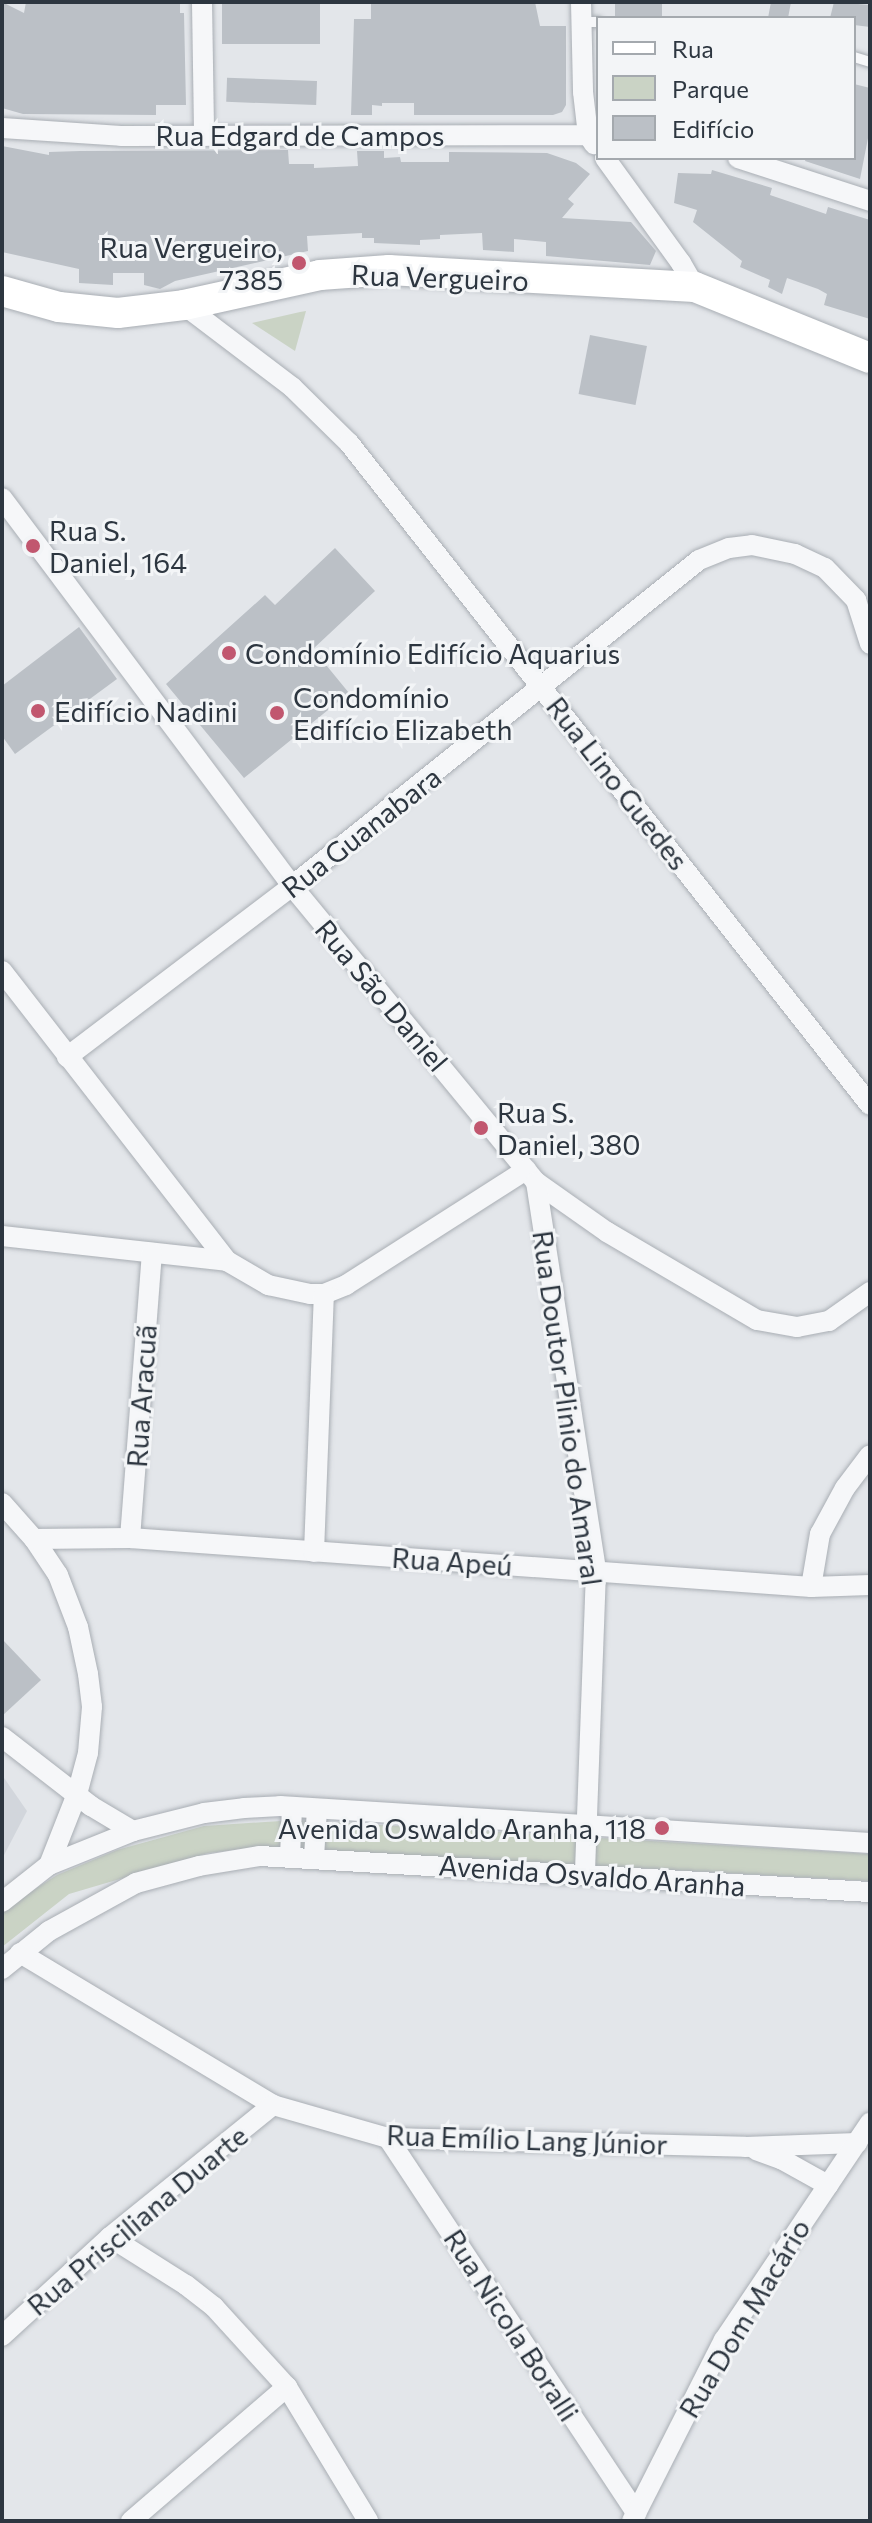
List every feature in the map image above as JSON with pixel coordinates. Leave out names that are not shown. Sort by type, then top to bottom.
[{"type":"main road","name":"Rua Vergueiro","points":[[2,291],[59,307],[118,313],[184,305],[320,275],[389,270],[695,287],[870,358]]},
{"type":"street","points":[[202,2],[204,136]]},
{"type":"street","points":[[587,16],[595,139]]},
{"type":"street","name":"Rua Edgard de Campos","points":[[2,128],[121,136],[595,139]]},
{"type":"street","points":[[606,160],[695,287]]},
{"type":"street","points":[[744,160],[870,201]]},
{"type":"street","name":"Rua Lino Guedes","points":[[184,305],[292,387],[349,443],[870,1105]]},
{"type":"street","name":"Rua São Daniel","points":[[2,498],[292,886],[531,1176],[607,1232],[757,1320],[797,1327],[829,1321],[870,1292]]},
{"type":"street","name":"Rua Guanabara","points":[[67,1057],[292,886],[699,560],[729,548],[771,547],[825,568],[856,600],[870,644]]},
{"type":"street","points":[[2,971],[227,1261],[268,1285],[289,1292],[324,1294],[346,1285],[531,1176]]},
{"type":"street","name":"Rua Doutor Plinio do Amaral","points":[[531,1176],[596,1571],[585,1874]]},
{"type":"street","points":[[2,1236],[227,1261]]},
{"type":"street","name":"Rua Aracuã","points":[[130,1538],[152,1253]]},
{"type":"street","points":[[314,1552],[324,1294]]},
{"type":"street","points":[[811,1587],[820,1534],[845,1488],[870,1455]]},
{"type":"street","points":[[2,1503],[34,1539],[58,1575],[85,1652],[92,1707],[88,1753],[77,1794],[49,1865],[2,1902]]},
{"type":"street","name":"Rua Apeú","points":[[34,1539],[130,1538],[811,1587],[870,1585]]},
{"type":"street","points":[[2,1737],[108,1819],[133,1831]]},
{"type":"street","points":[[290,1857],[292,1807]]},
{"type":"street","name":"Avenida Osvaldo Aranha","points":[[49,1865],[133,1831],[204,1813],[292,1807],[870,1843]]},
{"type":"street","points":[[314,1857],[317,1809]]},
{"type":"street","name":"Avenida Osvaldo Aranha","points":[[2,1969],[49,1931],[136,1883],[199,1866],[260,1856],[870,1892]]},
{"type":"street","name":"Rua Emílio Lang Júnior","points":[[20,1953],[273,2105],[388,2138],[745,2147],[857,2143]]},
{"type":"street","name":"Rua Prisciliana Duarte","points":[[2,2336],[110,2237],[273,2105]]},
{"type":"street","name":"Rua Dom Macário","points":[[634,2517],[724,2340],[870,2123]]},
{"type":"street","name":"Rua Nicola Boralli","points":[[388,2138],[634,2517]]},
{"type":"street","name":"Rua Emílio Lang Júnior","points":[[745,2147],[781,2159],[828,2185]]},
{"type":"street","points":[[110,2237],[186,2285],[214,2307],[287,2387],[368,2521]]},
{"type":"street","points":[[131,2521],[287,2387]]},
{"type":"shaded area","points":[[2,1775],[27,1811],[2,1859]]},
{"type":"green space","points":[[306,311],[295,351],[252,323],[300,312]]},
{"type":"green space","points":[[296,1820],[870,1854],[870,1881],[260,1847],[208,1853],[69,1894],[2,1947],[2,1910],[57,1875],[117,1850],[204,1826]]},
{"type":"building","points":[[2,2],[24,13],[26,2],[180,2],[180,13],[184,13],[186,105],[156,105],[156,115],[23,114],[2,108]]},
{"type":"building","points":[[222,2],[320,2],[320,44],[222,44]]},
{"type":"building","points":[[371,2],[535,2],[540,26],[566,26],[566,105],[562,112],[553,115],[414,115],[414,103],[382,103],[382,106],[372,105],[372,115],[351,115],[354,19],[371,19]]},
{"type":"building","points":[[615,2],[662,2],[662,16],[615,16]]},
{"type":"building","points":[[771,2],[791,2],[788,16],[768,16]]},
{"type":"building","points":[[834,2],[870,5],[870,27],[856,25],[856,16],[830,16]]},
{"type":"building","points":[[227,78],[317,81],[316,105],[226,102]]},
{"type":"building","points":[[856,84],[870,88],[870,128],[860,179],[805,161],[856,160]]},
{"type":"building","points":[[2,146],[49,155],[49,152],[80,151],[288,150],[289,164],[314,164],[314,168],[358,166],[357,151],[384,151],[384,158],[400,157],[401,162],[449,162],[449,152],[547,153],[576,163],[590,174],[568,199],[574,204],[562,218],[631,222],[656,251],[650,265],[546,256],[546,242],[514,239],[514,252],[483,250],[482,233],[440,235],[440,239],[420,240],[420,245],[374,243],[374,238],[362,238],[362,233],[307,236],[308,251],[175,281],[160,289],[144,285],[144,273],[113,273],[113,285],[79,283],[79,269],[2,252]]},
{"type":"building","points":[[712,170],[772,188],[770,195],[826,214],[828,207],[870,220],[870,319],[824,305],[827,294],[787,278],[782,294],[768,287],[770,280],[740,267],[742,261],[693,222],[697,210],[674,203],[678,173],[711,174]]},
{"type":"building","points":[[590,335],[647,346],[635,405],[579,394]]},
{"type":"building","points":[[335,548],[375,591],[313,649],[349,693],[244,778],[166,684],[265,595],[275,605]]},
{"type":"building","name":"Edifício Nadini","points":[[79,627],[117,679],[15,754],[2,736],[2,686]]},
{"type":"building","points":[[2,1639],[41,1680],[2,1716]]},
{"type":"place","name":"Rua Vergueiro, 7385","points":[[299,263]]},
{"type":"place","name":"Rua S. Daniel, 164","points":[[33,546]]},
{"type":"place","name":"Condomínio Edifício Aquarius","points":[[229,653]]},
{"type":"place","name":"Edifício Nadini","points":[[38,711]]},
{"type":"place","name":"Condomínio Edifício Elizabeth","points":[[277,713]]},
{"type":"place","name":"Rua S. Daniel, 380","points":[[481,1128]]},
{"type":"place","name":"Avenida Oswaldo Aranha, 118","points":[[662,1828]]}]
